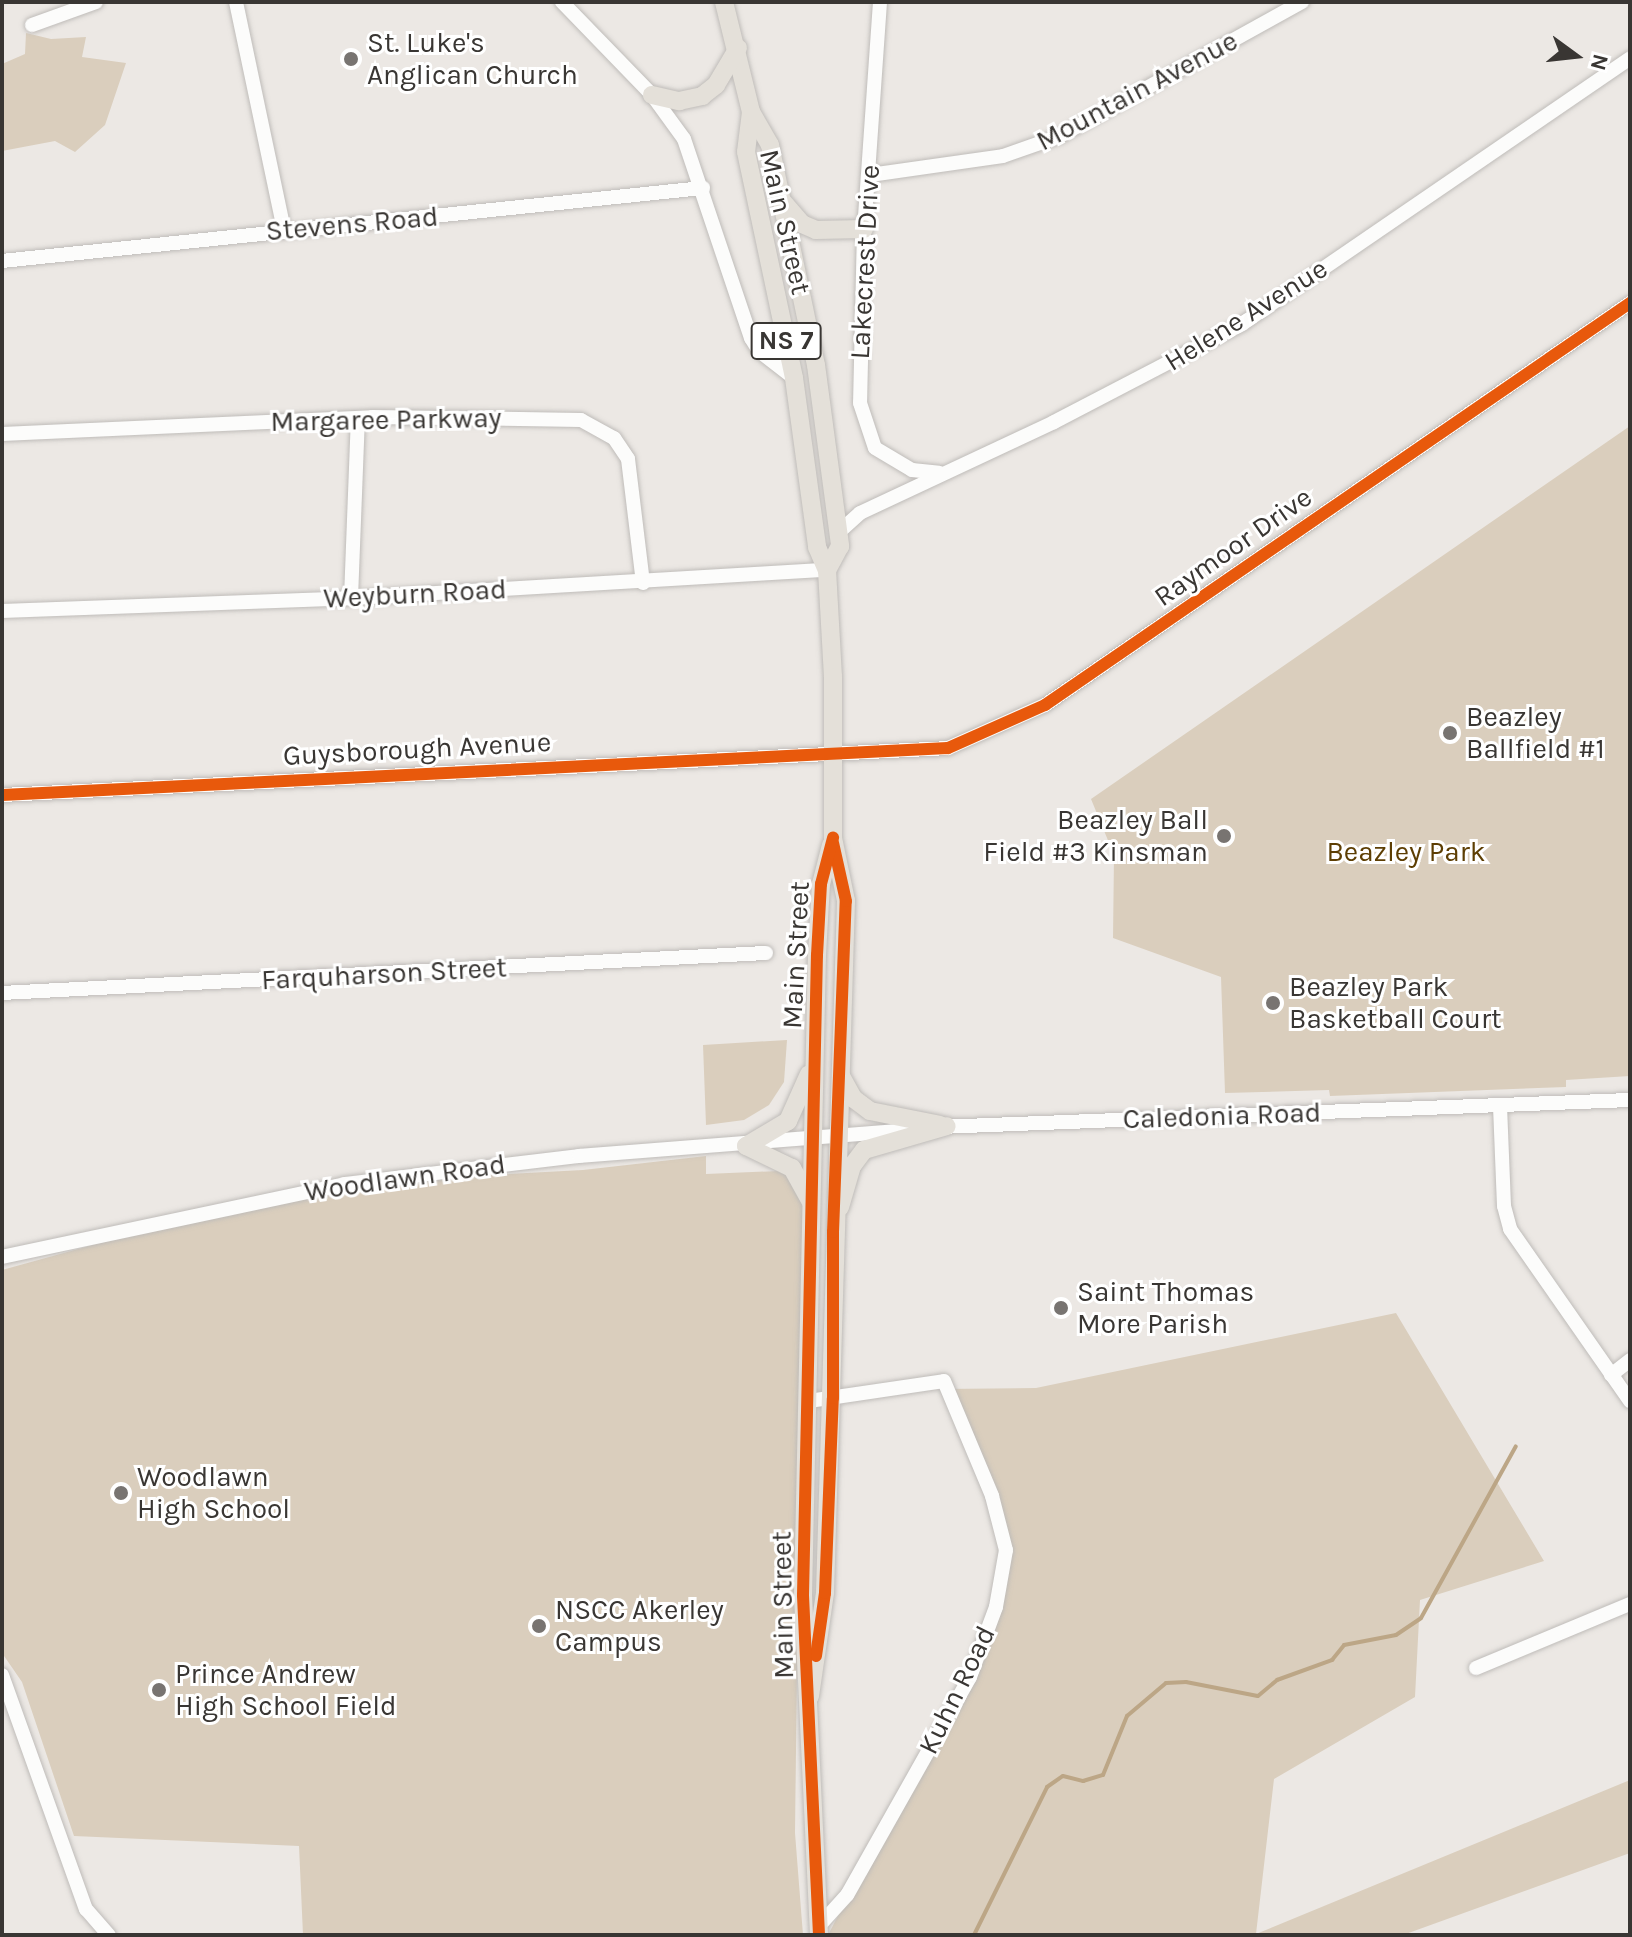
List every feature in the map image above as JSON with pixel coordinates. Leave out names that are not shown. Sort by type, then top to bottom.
[{"type":"main road","name":"Main Street","points":[[724,2],[738,48],[751,112],[770,145],[818,378],[840,546],[827,570]]},
{"type":"main road","points":[[652,95],[679,101],[702,96],[716,85],[738,48]]},
{"type":"main road","name":"Main Street","points":[[751,112],[746,152],[794,378],[817,547],[827,570],[834,754],[833,838],[846,901],[833,1232],[833,1398],[825,1593],[810,1696]]},
{"type":"main road","points":[[782,200],[802,224],[816,230],[864,229]]},
{"type":"main road","name":"Main Street","points":[[819,1930],[803,1595],[814,1060],[821,884],[833,838]]},
{"type":"main road","points":[[746,1146],[788,1121],[814,1060]]},
{"type":"main road","points":[[841,1076],[854,1099],[870,1111],[947,1126]]},
{"type":"main road","points":[[833,1232],[852,1166],[864,1150],[947,1126]]},
{"type":"main road","points":[[746,1146],[792,1168],[813,1209]]},
{"type":"street","points":[[32,25],[96,2]]},
{"type":"street","points":[[236,2],[284,230]]},
{"type":"street","points":[[562,2],[652,95],[684,139],[751,338],[759,351],[794,378]]},
{"type":"street","name":"Lakecrest Drive","points":[[880,2],[864,229],[862,419],[875,448],[885,456],[912,470],[939,473]]},
{"type":"street","name":"Mountain Avenue","points":[[870,175],[1003,156],[1060,136],[1302,2]]},
{"type":"street","name":"Helene Avenue","points":[[839,532],[860,513],[939,473],[1054,422],[1242,324],[1630,58]]},
{"type":"street","name":"Stevens Road","points":[[2,261],[703,188]]},
{"type":"street","name":"Raymoor Drive","points":[[834,754],[948,748],[1032,713],[1630,303]]},
{"type":"street","points":[[351,598],[358,418]]},
{"type":"street","name":"Margaree Parkway","points":[[2,434],[358,418],[570,418],[604,429],[623,449],[632,472],[643,583]]},
{"type":"street","name":"Weyburn Road","points":[[2,611],[351,598],[827,570]]},
{"type":"street","name":"Guysborough Avenue","points":[[2,795],[834,754]]},
{"type":"street","name":"Farquharson Street","points":[[2,993],[766,953]]},
{"type":"street","name":"Caledonia Road","points":[[814,1141],[947,1126],[1630,1100]]},
{"type":"street","points":[[1500,1106],[1504,1206],[1510,1229],[1630,1401]]},
{"type":"street","name":"Woodlawn Road","points":[[2,1257],[344,1184],[579,1156],[814,1141]]},
{"type":"street","points":[[1611,1375],[1630,1360]]},
{"type":"street","name":"Kuhn Road","points":[[809,1401],[944,1381],[992,1496],[1006,1550],[996,1607],[970,1677],[847,1895],[819,1930]]},
{"type":"street","points":[[1476,1668],[1630,1604]]},
{"type":"street","points":[[2,1675],[86,1909],[109,1935]]},
{"type":"green space","points":[[26,33],[51,39],[86,37],[82,57],[126,63],[105,125],[75,152],[55,141],[2,151],[2,64],[25,54]]},
{"type":"green space","name":"Beazley Park","points":[[1630,426],[1630,1076],[1566,1080],[1566,1087],[1330,1096],[1329,1090],[1225,1093],[1221,977],[1113,938],[1114,855],[1091,799]]},
{"type":"green space","points":[[787,1040],[784,1082],[769,1105],[744,1120],[706,1125],[703,1045]]},
{"type":"green space","name":"NSCC Akerley Campus","points":[[706,1156],[706,1174],[803,1170],[795,1833],[803,1935],[303,1935],[299,1846],[74,1836],[22,1682],[2,1653],[2,1270],[310,1185],[583,1170]]},
{"type":"green space","points":[[1396,1313],[1544,1561],[1420,1600],[1415,1697],[1274,1779],[1256,1934],[1630,1780],[1630,1853],[1403,1935],[828,1935],[976,1651],[996,1601],[1006,1546],[943,1389],[1036,1388]]},
{"type":"waterway","points":[[974,1935],[1047,1787],[1063,1776],[1083,1781],[1103,1775],[1127,1716],[1166,1683],[1186,1682],[1258,1696],[1277,1680],[1332,1660],[1344,1645],[1396,1635],[1421,1618],[1516,1446]]},
{"type":"cycle path","points":[[2,795],[948,748],[1045,705],[1630,303]]},
{"type":"cycle path","points":[[819,1935],[803,1595],[817,955],[821,884],[833,838]]},
{"type":"cycle path","points":[[816,1656],[825,1593],[833,1398],[833,1232],[846,901],[833,843]]},
{"type":"place","name":"St. Luke's Anglican Church","points":[[351,59]]},
{"type":"place","name":"Beazley Ballfield #1","points":[[1450,733]]},
{"type":"place","name":"Beazley Ball Field #3 Kinsman","points":[[1224,836]]},
{"type":"place","name":"Beazley Park Basketball Court","points":[[1273,1003]]},
{"type":"place","name":"Saint Thomas More Parish","points":[[1061,1308]]},
{"type":"place","name":"Woodlawn High School","points":[[121,1493]]},
{"type":"place","name":"NSCC Akerley Campus","points":[[539,1626]]},
{"type":"place","name":"Prince Andrew High School Field","points":[[159,1690]]}]
